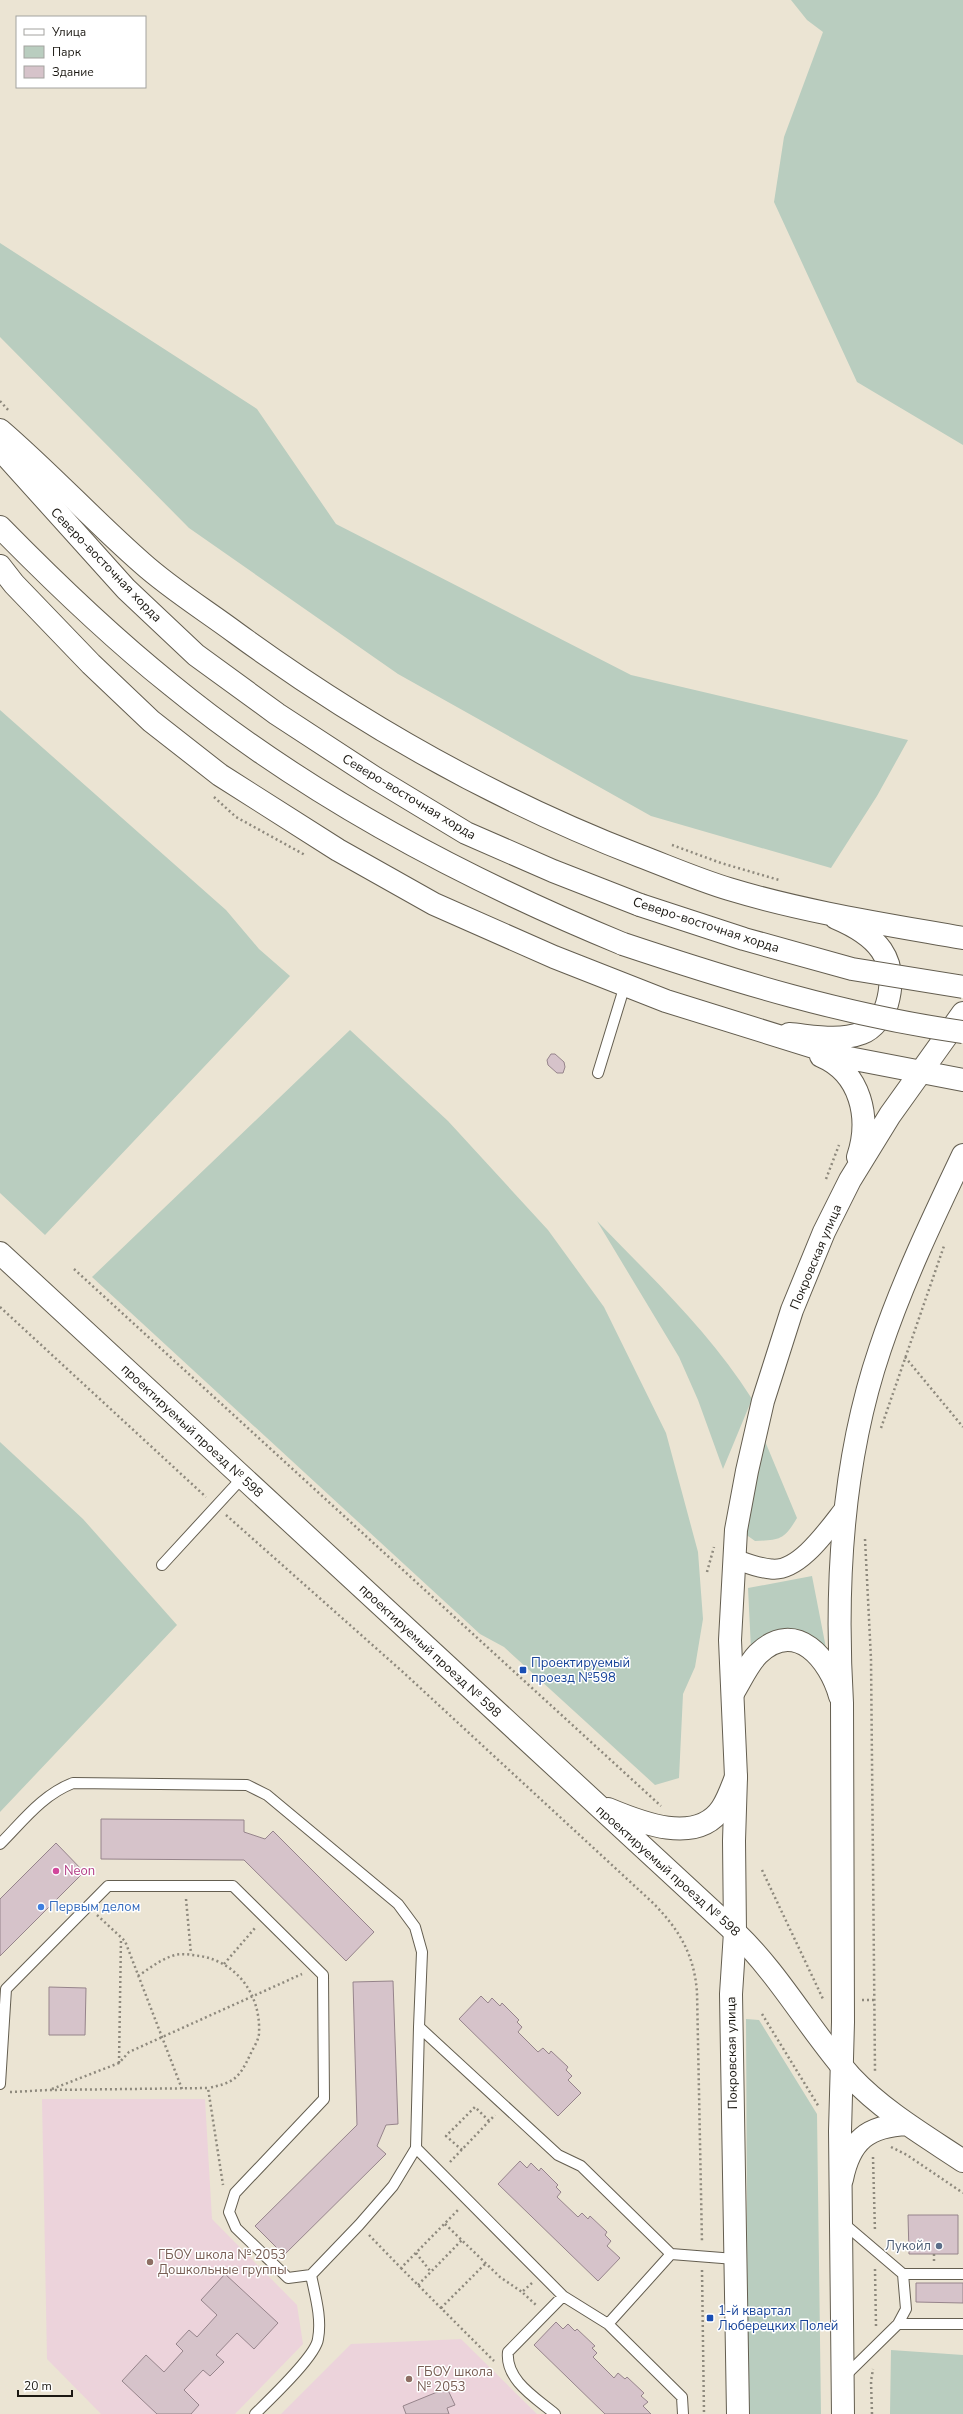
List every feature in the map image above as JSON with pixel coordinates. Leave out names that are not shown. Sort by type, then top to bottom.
[{"type":"main road","points":[[7,423],[38,463],[143,564],[301,680],[400,740],[487,788],[569,829],[727,888],[828,914],[882,922],[963,938]]},
{"type":"main road","name":"Северо-восточная хорда","points":[[0,449],[126,589],[196,655],[277,714],[375,778],[466,833],[553,872],[640,906],[744,939],[852,969],[963,987]]},
{"type":"main road","points":[[0,527],[95,620],[171,685],[248,743],[356,812],[443,860],[542,911],[623,944],[714,974],[836,1007],[930,1028],[963,1032]]},
{"type":"main road","points":[[0,566],[14,584],[91,664],[151,722],[220,775],[338,850],[434,904],[554,957],[666,1001],[849,1058],[963,1080]]},
{"type":"main road","points":[[768,1033],[838,1038],[863,1033],[877,1022],[886,1007],[892,987],[891,970],[881,949],[871,938],[856,928],[828,914]]},
{"type":"main road","name":"Покровская улица","points":[[738,2414],[731,1994],[735,1932],[734,1841],[736,1777],[730,1640],[736,1530],[764,1401],[792,1310],[824,1232],[850,1180],[890,1115],[919,1072],[963,1013]]},
{"type":"main road","points":[[768,1033],[829,1059],[853,1081],[865,1116],[863,1142],[850,1180]]},
{"type":"main road","points":[[843,2414],[840,2185],[843,2000],[842,1703],[839,1656],[845,1508],[861,1418],[879,1350],[910,1268],[963,1155]]},
{"type":"main road","points":[[948,1186],[963,1168]]},
{"type":"main road","name":"проектируемый проезд № 598","points":[[0,1253],[592,1802],[674,1874],[735,1932],[766,1966],[842,2066],[867,2092],[907,2124],[963,2161]]},
{"type":"main road","points":[[733,1693],[751,1663],[762,1651],[776,1642],[795,1641],[805,1644],[822,1658],[836,1682],[842,1703]]},
{"type":"main road","points":[[592,1802],[654,1826],[690,1827],[707,1820],[721,1809],[736,1777]]},
{"type":"main road","points":[[840,2185],[850,2153],[867,2133],[888,2125],[907,2124]]},
{"type":"street","points":[[734,1559],[772,1570],[793,1564],[811,1549],[845,1508]]},
{"type":"lane","points":[[598,1073],[625,985]]},
{"type":"lane","points":[[162,1565],[242,1478]]},
{"type":"lane","points":[[0,1844],[43,1799],[57,1790],[73,1783],[247,1785],[267,1795],[392,1899],[412,1924],[422,1952],[416,2148],[393,2186],[359,2225],[310,2275],[288,2278],[236,2228],[229,2212],[235,2193],[324,2099],[323,1975],[233,1886],[108,1886],[6,1988],[0,2084]]},
{"type":"lane","points":[[419,2027],[558,2155],[581,2166],[671,2254],[735,2259]]},
{"type":"lane","points":[[416,2148],[467,2202],[562,2296],[608,2324],[682,2396],[684,2414]]},
{"type":"lane","points":[[841,2220],[903,2274],[963,2274]]},
{"type":"lane","points":[[608,2324],[671,2254]]},
{"type":"lane","points":[[843,2379],[898,2324],[906,2309],[903,2274]]},
{"type":"lane","points":[[255,2414],[303,2363],[318,2340],[319,2316],[310,2275]]},
{"type":"lane","points":[[554,2414],[513,2377],[507,2362],[508,2352],[562,2296]]},
{"type":"lane","points":[[898,2324],[963,2324]]},
{"type":"path","points":[[0,401],[7,423]]},
{"type":"path","points":[[668,844],[721,863],[781,881]]},
{"type":"path","points":[[880,1431],[947,1239]]},
{"type":"path","points":[[74,1269],[662,1806]]},
{"type":"path","points":[[0,1308],[216,1507],[404,1673],[652,1902],[679,1932],[693,1963],[697,1992],[704,2414]]},
{"type":"path","points":[[905,1357],[963,1427]]},
{"type":"path","points":[[865,1535],[871,1659],[875,2076]]},
{"type":"path","points":[[762,1870],[821,1999],[874,2000]]},
{"type":"path","points":[[185,1886],[191,1954]]},
{"type":"path","points":[[88,1906],[125,1942],[182,2089]]},
{"type":"path","points":[[224,1964],[264,1917]]},
{"type":"path","points":[[119,2063],[121,1938]]},
{"type":"path","points":[[7,2093],[50,2090],[208,2088],[228,2084],[242,2073],[259,2035],[258,2010],[253,1996],[243,1980],[224,1964],[206,1957],[191,1954],[177,1955],[158,1962],[138,1976]]},
{"type":"path","points":[[50,2090],[119,2063],[129,2052],[315,1968]]},
{"type":"path","points":[[762,2014],[819,2107]]},
{"type":"path","points":[[208,2088],[225,2202],[229,2212]]},
{"type":"path","points":[[489,2121],[475,2107],[446,2136],[462,2150],[504,2105]]},
{"type":"path","points":[[888,2148],[892,2147],[908,2155],[963,2193]]},
{"type":"path","points":[[873,2157],[878,2153]]},
{"type":"path","points":[[402,2268],[467,2202]]},
{"type":"path","points":[[445,2224],[486,2263],[522,2292],[545,2314]]},
{"type":"path","points":[[359,2225],[490,2357],[513,2377]]},
{"type":"path","points":[[418,2285],[462,2240]]},
{"type":"path","points":[[416,2253],[431,2272]]},
{"type":"path","points":[[441,2308],[486,2263]]},
{"type":"path","points":[[522,2292],[541,2274]]},
{"type":"path","points":[[872,2414],[871,2381],[876,2346]]},
{"type":"shaded area","name":"ГБОУ школа № 2053 Дошкольные группы","points":[[42,2099],[205,2099],[212,2219],[297,2305],[303,2344],[235,2414],[101,2414],[47,2359]]},
{"type":"shaded area","name":"ГБОУ школа № 2053","points":[[461,2339],[537,2414],[281,2414],[351,2344]]},
{"type":"green space","points":[[791,0],[963,0],[963,445],[857,382],[774,202],[784,137],[823,32],[807,20]]},
{"type":"green space","points":[[0,243],[257,409],[336,524],[631,675],[908,740],[877,796],[831,868],[651,816],[398,674],[189,528],[0,337]]},
{"type":"green space","points":[[0,710],[226,910],[259,949],[290,976],[45,1235],[0,1193]]},
{"type":"green space","points":[[350,1030],[448,1121],[548,1230],[604,1307],[666,1433],[698,1552],[703,1619],[695,1667],[683,1694],[679,1778],[655,1785],[504,1647],[480,1634],[92,1277]]},
{"type":"green space","points":[[597,1221],[659,1284],[699,1328],[718,1351],[752,1399],[723,1469],[698,1400],[679,1357]]},
{"type":"green space","points":[[762,1434],[797,1518],[785,1535],[776,1539],[755,1541],[741,1531]]},
{"type":"green space","points":[[0,1442],[83,1519],[177,1625],[0,1812]]},
{"type":"green space","points":[[812,1576],[826,1648],[803,1635],[788,1630],[773,1634],[751,1649],[748,1588]]},
{"type":"green space","points":[[746,2019],[759,2020],[817,2114],[821,2414],[748,2414]]},
{"type":"green space","points":[[891,2350],[963,2355],[963,2414],[890,2414]]},
{"type":"building","points":[[551,1054],[555,1054],[564,1062],[565,1067],[563,1073],[557,1073],[548,1065],[547,1060]]},
{"type":"building","points":[[101,1819],[244,1820],[244,1832],[265,1839],[273,1831],[374,1932],[346,1961],[244,1860],[101,1859]]},
{"type":"building","points":[[56,1843],[84,1872],[0,1956],[0,1899]]},
{"type":"building","points":[[393,1981],[398,2124],[386,2125],[377,2146],[386,2154],[284,2255],[255,2226],[357,2125],[353,1982]]},
{"type":"building","points":[[49,1987],[86,1988],[85,2035],[49,2035]]},
{"type":"building","points":[[481,1996],[488,2003],[492,1998],[500,2006],[502,2003],[519,2020],[517,2022],[522,2027],[518,2032],[538,2052],[543,2048],[549,2054],[551,2051],[568,2067],[566,2070],[572,2076],[568,2080],[581,2093],[558,2116],[459,2019]]},
{"type":"building","points":[[520,2161],[527,2168],[531,2163],[539,2171],[541,2168],[558,2185],[556,2187],[561,2192],[557,2197],[578,2217],[582,2213],[588,2219],[590,2216],[607,2232],[605,2235],[611,2241],[607,2246],[620,2258],[598,2281],[498,2184]]},
{"type":"building","points":[[908,2215],[958,2215],[958,2254],[909,2254]]},
{"type":"building","points":[[225,2274],[278,2323],[254,2349],[237,2333],[216,2355],[224,2362],[210,2376],[203,2370],[184,2390],[199,2405],[191,2414],[157,2414],[122,2381],[146,2355],[164,2372],[183,2351],[176,2344],[189,2330],[197,2337],[217,2315],[201,2300]]},
{"type":"building","points":[[916,2283],[963,2283],[963,2303],[916,2302]]},
{"type":"building","points":[[556,2322],[563,2329],[568,2324],[575,2331],[577,2329],[595,2346],[592,2348],[597,2353],[593,2357],[614,2378],[618,2373],[625,2379],[627,2377],[644,2393],[641,2396],[648,2402],[643,2406],[651,2414],[605,2414],[534,2345]]},
{"type":"building","points":[[447,2388],[455,2405],[447,2408],[449,2414],[406,2414],[403,2406]]},
{"type":"place","name":"Проектируемый проезд №598","points":[[523,1670]]},
{"type":"place","name":"Neon","points":[[56,1871]]},
{"type":"place","name":"Первым делом","points":[[41,1907]]},
{"type":"place","name":"Лукойл","points":[[939,2246]]},
{"type":"place","name":"ГБОУ школа № 2053 Дошкольные группы","points":[[150,2262]]},
{"type":"place","name":"1-й квартал Люберецких Полей","points":[[710,2318]]},
{"type":"place","name":"ГБОУ школа № 2053","points":[[409,2379]]}]
